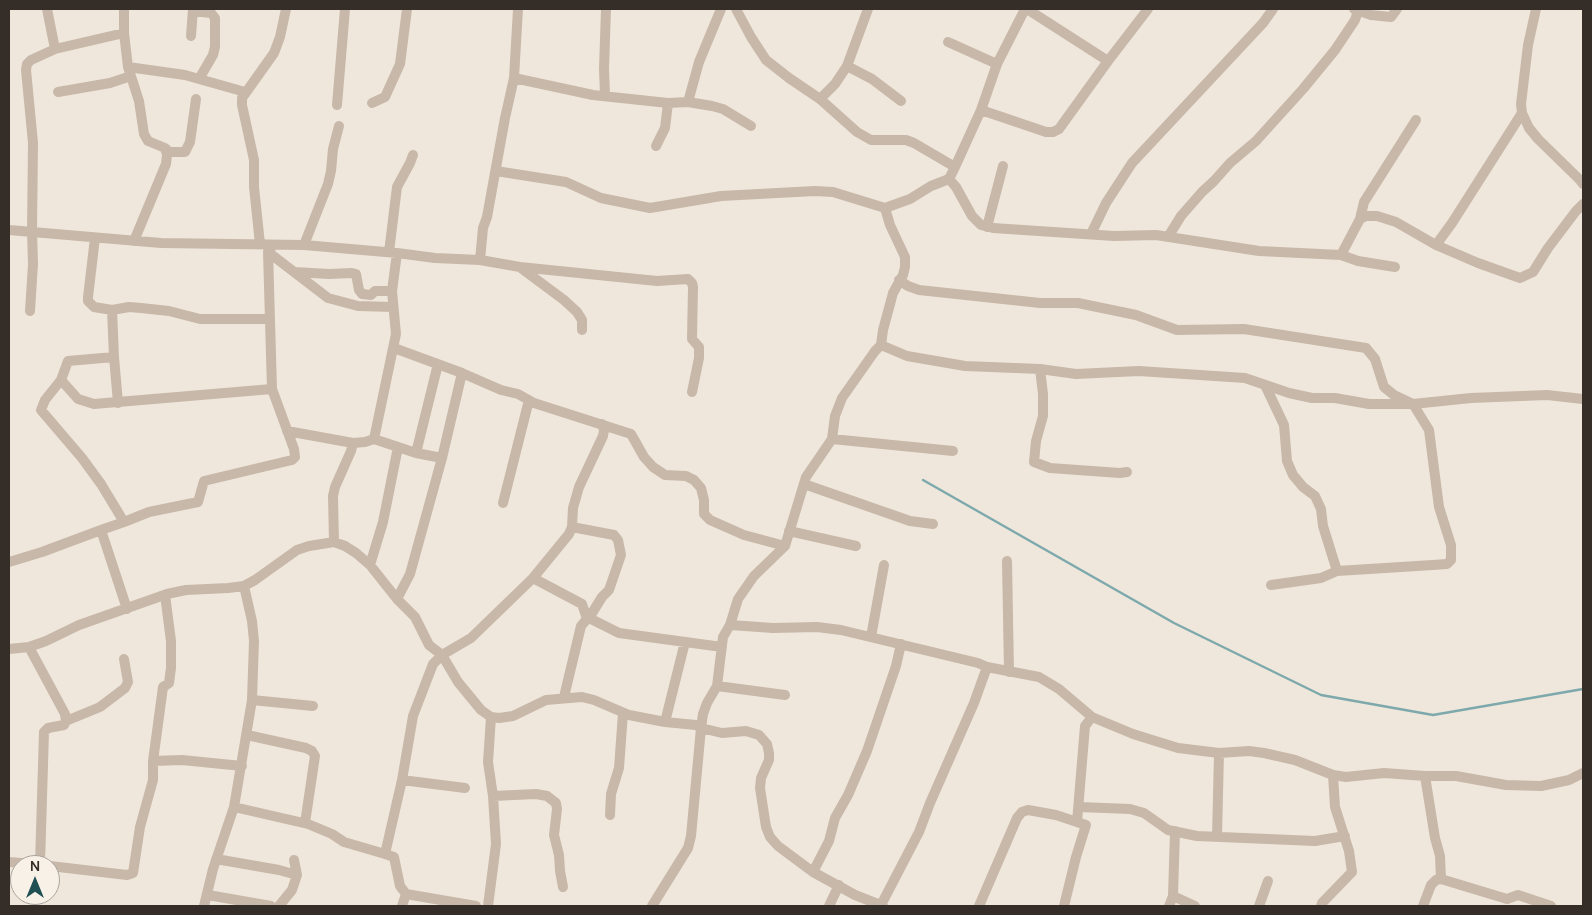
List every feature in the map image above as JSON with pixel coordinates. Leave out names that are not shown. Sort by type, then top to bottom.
[{"type":"street","points":[[47,9],[55,49]]},
{"type":"street","points":[[124,9],[124,33],[130,72],[139,101],[144,134],[148,141],[165,148],[169,152],[185,152],[190,142],[196,99]]},
{"type":"street","points":[[260,244],[254,187],[254,154],[242,98],[274,53],[280,37],[286,9]]},
{"type":"street","points":[[337,105],[345,9]]},
{"type":"street","points":[[372,103],[385,97],[400,64],[407,9]]},
{"type":"street","points":[[480,260],[483,228],[514,78],[518,9]]},
{"type":"street","points":[[605,95],[606,9]]},
{"type":"street","points":[[688,102],[699,62],[721,9]]},
{"type":"street","points":[[736,9],[766,60],[820,99],[867,138],[876,141],[906,140],[955,167]]},
{"type":"street","points":[[820,99],[847,66],[868,9]]},
{"type":"street","points":[[496,171],[566,182],[601,198],[650,208],[721,196],[814,191],[833,192],[885,208],[910,199],[931,186],[949,179],[981,110],[997,64],[1026,9],[1108,61]]},
{"type":"street","points":[[981,110],[1046,132],[1053,132],[1058,129],[1147,9]]},
{"type":"street","points":[[1091,234],[1106,203],[1132,163],[1273,9]]},
{"type":"street","points":[[1168,237],[1181,216],[1202,192],[1230,163],[1256,141],[1303,89],[1335,50],[1355,20],[1356,10],[1391,17],[1397,9]]},
{"type":"street","points":[[1536,9],[1528,46],[1521,104],[1522,114],[1529,128],[1538,139],[1583,184]]},
{"type":"street","points":[[191,36],[193,10],[211,13],[215,18],[214,55],[199,79]]},
{"type":"street","points":[[30,311],[33,264],[33,128],[26,70],[27,64],[31,60],[55,49],[124,33]]},
{"type":"street","points":[[948,42],[997,64]]},
{"type":"street","points":[[847,66],[872,79],[901,101]]},
{"type":"street","points":[[58,92],[110,83],[130,72],[185,75],[245,92]]},
{"type":"street","points":[[514,78],[577,93],[668,103],[688,102],[723,109],[752,126]]},
{"type":"street","points":[[656,146],[665,128],[668,103]]},
{"type":"street","points":[[1436,245],[1522,114]]},
{"type":"street","points":[[1341,255],[1360,219],[1364,202],[1416,120]]},
{"type":"street","points":[[304,245],[328,184],[333,149],[339,126]]},
{"type":"street","points":[[134,241],[166,164],[167,155],[165,148]]},
{"type":"street","points":[[374,439],[394,348],[396,325],[392,291],[398,187],[412,155]]},
{"type":"street","points":[[987,226],[1003,166]]},
{"type":"street","points":[[949,179],[956,187],[972,216],[981,225],[1091,234],[1156,235],[1259,251],[1341,255],[1358,261],[1395,267]]},
{"type":"street","points":[[1360,219],[1366,216],[1377,216],[1396,222],[1436,245],[1520,278],[1533,272],[1548,248],[1583,204]]},
{"type":"street","points":[[652,906],[688,848],[691,836],[703,714],[706,703],[717,686],[724,637],[738,599],[754,576],[786,546],[804,484],[810,470],[824,453],[832,439],[835,416],[845,392],[881,345],[893,293],[905,267],[905,256],[890,225],[885,208]]},
{"type":"street","points":[[9,230],[32,230],[95,238],[187,244],[260,244],[270,248],[293,272],[328,298],[358,306],[394,307]]},
{"type":"street","points":[[95,238],[88,301],[94,306],[112,310],[129,307],[169,311],[200,318],[269,318]]},
{"type":"street","points":[[270,248],[304,245],[435,258],[480,260],[520,267],[658,281],[682,279],[690,281],[693,287],[692,339],[699,348],[699,358],[692,392]]},
{"type":"street","points":[[9,562],[42,552],[149,512],[198,502],[204,481],[292,460],[295,457],[272,388],[269,318],[270,248]]},
{"type":"street","points":[[520,267],[577,312],[582,320],[582,330]]},
{"type":"street","points":[[293,272],[352,273],[356,274],[358,290],[362,294],[371,295],[374,291],[392,291]]},
{"type":"street","points":[[899,280],[919,290],[1040,303],[1078,303],[1136,315],[1178,330],[1244,329],[1366,348],[1375,358],[1384,387],[1394,395],[1413,404],[1429,430],[1439,507],[1452,550],[1452,560],[1447,564],[1336,571],[1321,578],[1270,585]]},
{"type":"street","points":[[112,310],[118,403]]},
{"type":"street","points":[[881,345],[907,356],[965,366],[1040,369],[1076,374],[1139,371],[1183,372],[1245,378],[1289,393],[1312,398],[1334,398],[1369,404],[1413,404],[1471,398],[1547,395],[1583,399]]},
{"type":"street","points":[[394,348],[462,373],[501,390],[518,394],[534,403],[631,434],[644,457],[653,467],[665,475],[686,476],[694,480],[701,488],[704,500],[704,514],[710,520],[744,535],[786,546]]},
{"type":"street","points":[[114,357],[68,361],[61,380],[45,400],[41,410],[82,458],[101,484],[124,522]]},
{"type":"street","points":[[416,452],[438,364]]},
{"type":"street","points":[[1040,369],[1043,416],[1036,441],[1034,462],[1050,468],[1127,472]]},
{"type":"street","points":[[398,599],[410,574],[442,458],[462,373]]},
{"type":"street","points":[[61,380],[78,399],[94,404],[272,388]]},
{"type":"street","points":[[1265,384],[1284,425],[1287,461],[1293,476],[1315,496],[1321,509],[1336,571]]},
{"type":"street","points":[[503,503],[529,400]]},
{"type":"street","points":[[385,854],[402,780],[416,705],[430,670],[442,655],[471,638],[533,578],[569,534],[572,527],[573,508],[577,494],[586,470],[603,436],[602,424]]},
{"type":"street","points":[[287,431],[353,443],[374,439],[442,458]]},
{"type":"street","points":[[832,439],[953,450]]},
{"type":"street","points":[[334,542],[333,496],[353,443]]},
{"type":"street","points":[[370,565],[382,528],[398,447]]},
{"type":"street","points":[[804,484],[910,521],[932,524]]},
{"type":"street","points":[[564,697],[581,626],[602,596],[609,590],[621,555],[618,540],[614,535],[572,527]]},
{"type":"street","points":[[101,530],[127,609]]},
{"type":"street","points":[[789,531],[856,546]]},
{"type":"street","points":[[9,649],[29,647],[79,625],[165,594],[186,590],[244,586],[297,550],[324,542],[334,542],[356,553],[370,565],[419,622],[429,645],[442,655],[458,682],[481,710],[491,717],[513,716],[546,700],[582,697],[594,700],[623,713],[696,726],[722,733],[746,731],[759,735],[767,744],[769,753],[761,778],[760,788],[766,827],[770,837],[778,846],[813,872],[882,906],[917,838],[930,803],[974,703],[987,667]]},
{"type":"street","points":[[1007,561],[1009,672]]},
{"type":"street","points":[[871,637],[884,565]]},
{"type":"street","points":[[533,578],[582,604],[588,618],[619,633],[722,647]]},
{"type":"street","points":[[204,906],[216,859],[234,807],[252,700],[254,641],[244,586]]},
{"type":"street","points":[[60,867],[127,875],[133,873],[140,827],[153,780],[153,761],[163,687],[169,683],[171,668],[171,641],[165,594]]},
{"type":"street","points":[[730,625],[773,628],[816,627],[841,630],[978,663],[987,667],[1039,677],[1092,717],[1166,745],[1188,750],[1219,753],[1264,752],[1295,760],[1333,775],[1346,776],[1384,773],[1456,776],[1506,785],[1541,786],[1569,780],[1583,774]]},
{"type":"street","points":[[665,722],[685,642]]},
{"type":"street","points":[[813,872],[829,841],[835,818],[848,795],[867,751],[896,666],[900,644]]},
{"type":"street","points":[[29,647],[66,714],[66,721]]},
{"type":"street","points":[[45,855],[44,732],[48,728],[64,725],[66,721],[100,707],[125,688],[128,682],[124,659]]},
{"type":"street","points":[[717,686],[785,695]]},
{"type":"street","points":[[252,700],[313,706]]},
{"type":"street","points":[[610,814],[611,794],[619,768],[623,713]]},
{"type":"street","points":[[488,906],[496,844],[493,796],[488,762],[491,717]]},
{"type":"street","points":[[1077,822],[1085,726],[1092,717]]},
{"type":"street","points":[[247,735],[312,751],[315,756],[305,823]]},
{"type":"street","points":[[1217,837],[1219,753]]},
{"type":"street","points":[[153,761],[182,760],[242,766]]},
{"type":"street","points":[[1321,906],[1352,872],[1349,851],[1335,806],[1333,775]]},
{"type":"street","points":[[1425,776],[1435,838],[1440,856],[1441,879]]},
{"type":"street","points":[[402,780],[465,788]]},
{"type":"street","points":[[493,796],[536,794],[547,796],[556,803],[554,835],[559,855],[563,887]]},
{"type":"street","points":[[234,807],[305,823],[332,834],[344,842],[394,858],[400,886],[406,894],[476,906]]},
{"type":"street","points":[[1079,807],[1130,809],[1144,813],[1168,830],[1197,836],[1315,841],[1345,836]]},
{"type":"street","points":[[979,906],[1017,818],[1022,812],[1028,810],[1056,815],[1086,825],[1064,906]]},
{"type":"street","points":[[1169,906],[1174,896],[1175,832]]},
{"type":"street","points":[[216,859],[279,870],[296,875]]},
{"type":"street","points":[[279,906],[292,890],[296,875],[294,860]]},
{"type":"street","points":[[1423,906],[1431,885],[1436,880],[1441,879],[1506,902],[1518,895],[1551,906]]},
{"type":"street","points":[[1259,906],[1268,881]]},
{"type":"street","points":[[829,906],[839,885]]},
{"type":"street","points":[[402,906],[406,894]]},
{"type":"street","points":[[208,895],[271,906]]},
{"type":"street","points":[[1174,896],[1195,906]]},
{"type":"waterway","points":[[923,480],[1174,623],[1321,695],[1433,715],[1583,689]]}]
